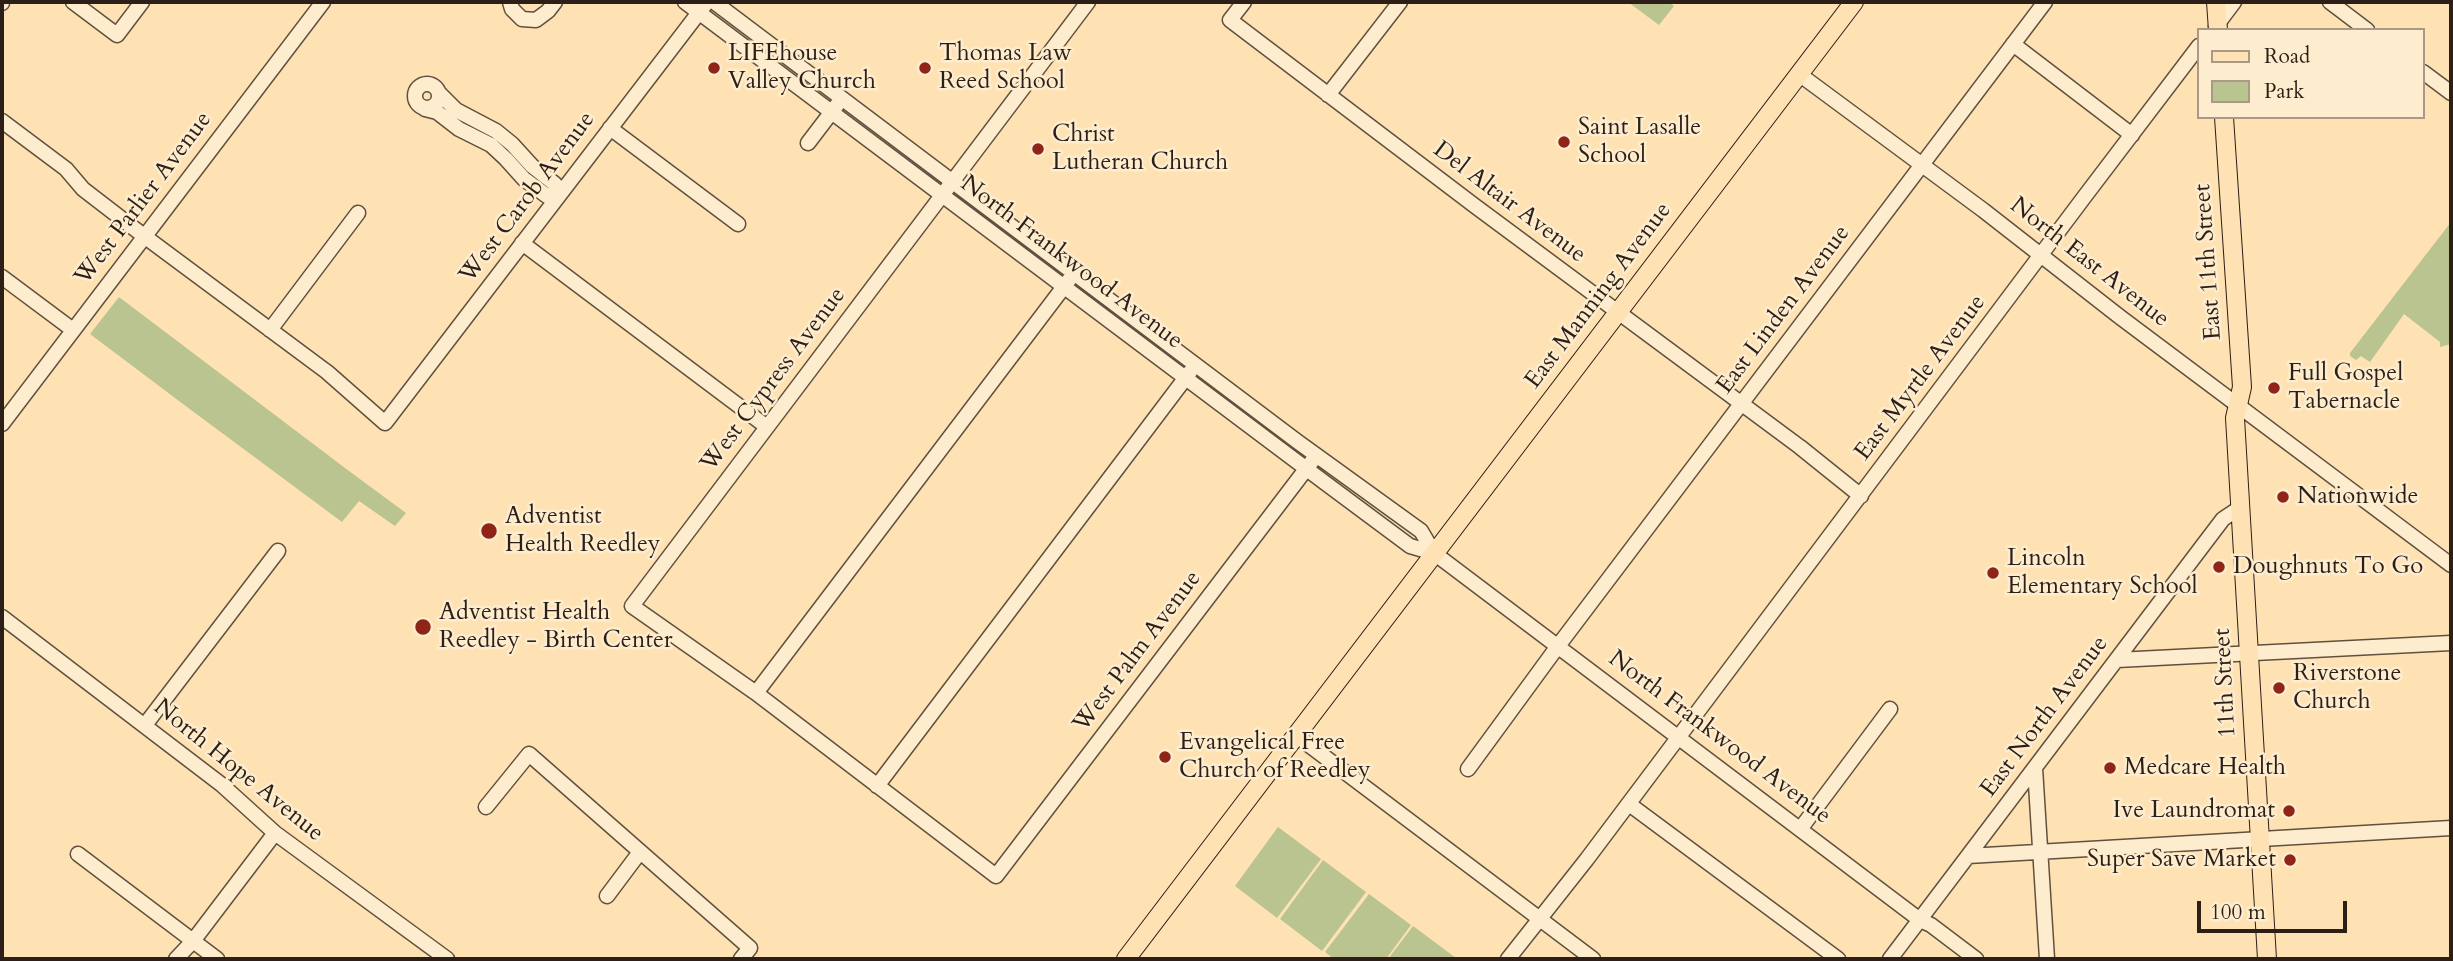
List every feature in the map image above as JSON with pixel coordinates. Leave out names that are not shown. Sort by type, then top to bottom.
[{"type":"main road","name":"East Manning Avenue","points":[[1126,959],[1854,2]]},
{"type":"main road","points":[[2216,2],[2216,28]]},
{"type":"main road","name":"East 11th Street","points":[[2224,119],[2242,387],[2238,404]]},
{"type":"main road","name":"11th Street","points":[[2238,404],[2235,418],[2267,959]]},
{"type":"street","points":[[73,2],[117,35],[142,2]]},
{"type":"street","name":"West Parlier Avenue","points":[[2,424],[323,2]]},
{"type":"street","points":[[510,2],[512,9],[522,19],[536,20],[555,2]]},
{"type":"street","name":"North Frankwood Avenue","points":[[685,2],[703,7],[831,113],[1307,469],[1410,545],[1434,553],[1976,959]]},
{"type":"street","name":"North Frankwood Avenue","points":[[714,2],[1195,365],[1421,531],[1434,553]]},
{"type":"street","name":"West Cypress Avenue","points":[[756,694],[632,606],[1088,2]]},
{"type":"street","name":"Del Altair Avenue","points":[[1244,2],[1230,20],[1800,447],[1861,496]]},
{"type":"street","points":[[1328,95],[1400,2]]},
{"type":"street","name":"East Linden Avenue","points":[[1468,769],[2045,2]]},
{"type":"street","points":[[2216,28],[2234,2]]},
{"type":"street","points":[[2330,2],[2364,28]]},
{"type":"street","name":"West Carob Avenue","points":[[270,330],[327,372],[385,424],[522,243],[556,191],[610,128],[703,7]]},
{"type":"street","points":[[2013,44],[2132,135]]},
{"type":"street","name":"East Myrtle Avenue","points":[[1508,959],[1680,737],[2198,47]]},
{"type":"street","name":"North East Avenue","points":[[1799,74],[2451,565]]},
{"type":"street","points":[[2425,74],[2451,93]]},
{"type":"street","points":[[430,84],[439,93],[456,110],[504,137],[556,191],[547,196],[524,179],[491,145],[454,126],[415,100],[418,88],[430,84]]},
{"type":"street","points":[[425,108],[436,104],[439,93]]},
{"type":"street","points":[[808,143],[842,99]]},
{"type":"street","points":[[2,121],[66,169],[83,189],[270,330],[358,213]]},
{"type":"street","points":[[610,128],[738,223]]},
{"type":"street","points":[[522,243],[767,427]]},
{"type":"street","points":[[1074,274],[756,694],[877,786],[1195,365]]},
{"type":"street","points":[[2,277],[73,330]]},
{"type":"street","name":"West Palm Avenue","points":[[877,786],[996,876],[1317,456]]},
{"type":"street","name":"East North Avenue","points":[[1890,959],[2223,519],[2241,507]]},
{"type":"street","points":[[145,725],[278,551]]},
{"type":"street","name":"North Hope Avenue","points":[[2,617],[222,785],[275,833],[447,959]]},
{"type":"street","points":[[2117,660],[2451,643]]},
{"type":"street","points":[[1801,828],[1890,709]]},
{"type":"street","points":[[1297,736],[1593,959]]},
{"type":"street","points":[[486,807],[529,754],[640,852],[746,953]]},
{"type":"street","points":[[2035,768],[2048,959]]},
{"type":"street","points":[[1629,804],[1838,959]]},
{"type":"street","points":[[1968,856],[2451,828]]},
{"type":"street","points":[[176,959],[193,941],[275,833]]},
{"type":"street","points":[[607,896],[640,852]]},
{"type":"street","points":[[78,854],[217,959]]},
{"type":"green space","points":[[1628,2],[1668,2],[1674,6],[1659,25]]},
{"type":"green space","points":[[2451,222],[2451,344],[2440,347],[2440,342],[2404,314],[2370,362],[2361,356],[2356,360],[2350,356],[2350,353]]},
{"type":"green space","points":[[119,297],[406,513],[395,526],[359,501],[342,522],[90,334]]},
{"type":"green space","points":[[1278,827],[1321,859],[1277,918],[1235,886]]},
{"type":"green space","points":[[1323,860],[1366,892],[1322,951],[1280,919]]},
{"type":"green space","points":[[1369,894],[1411,925],[1386,959],[1334,959],[1325,952]]},
{"type":"green space","points":[[1413,926],[1456,958],[1388,959]]},
{"type":"place","name":"LIFEhouse Valley Church","points":[[714,68]]},
{"type":"place","name":"Thomas Law Reed School","points":[[925,68]]},
{"type":"place","name":"Saint Lasalle School","points":[[1564,142]]},
{"type":"place","name":"Christ Lutheran Church","points":[[1038,149]]},
{"type":"place","name":"Full Gospel Tabernacle","points":[[2274,388]]},
{"type":"place","name":"Nationwide","points":[[2283,497]]},
{"type":"place","name":"Adventist Health Reedley","points":[[489,531]]},
{"type":"place","name":"Doughnuts To Go","points":[[2219,567]]},
{"type":"place","name":"Lincoln Elementary School","points":[[1993,573]]},
{"type":"place","name":"Adventist Health Reedley - Birth Center","points":[[423,627]]},
{"type":"place","name":"Riverstone Church","points":[[2279,688]]},
{"type":"place","name":"Evangelical Free Church of Reedley","points":[[1165,757]]},
{"type":"place","name":"Medcare Health","points":[[2110,768]]},
{"type":"place","name":"Ive Laundromat","points":[[2289,811]]},
{"type":"place","name":"Super Save Market","points":[[2290,860]]}]
